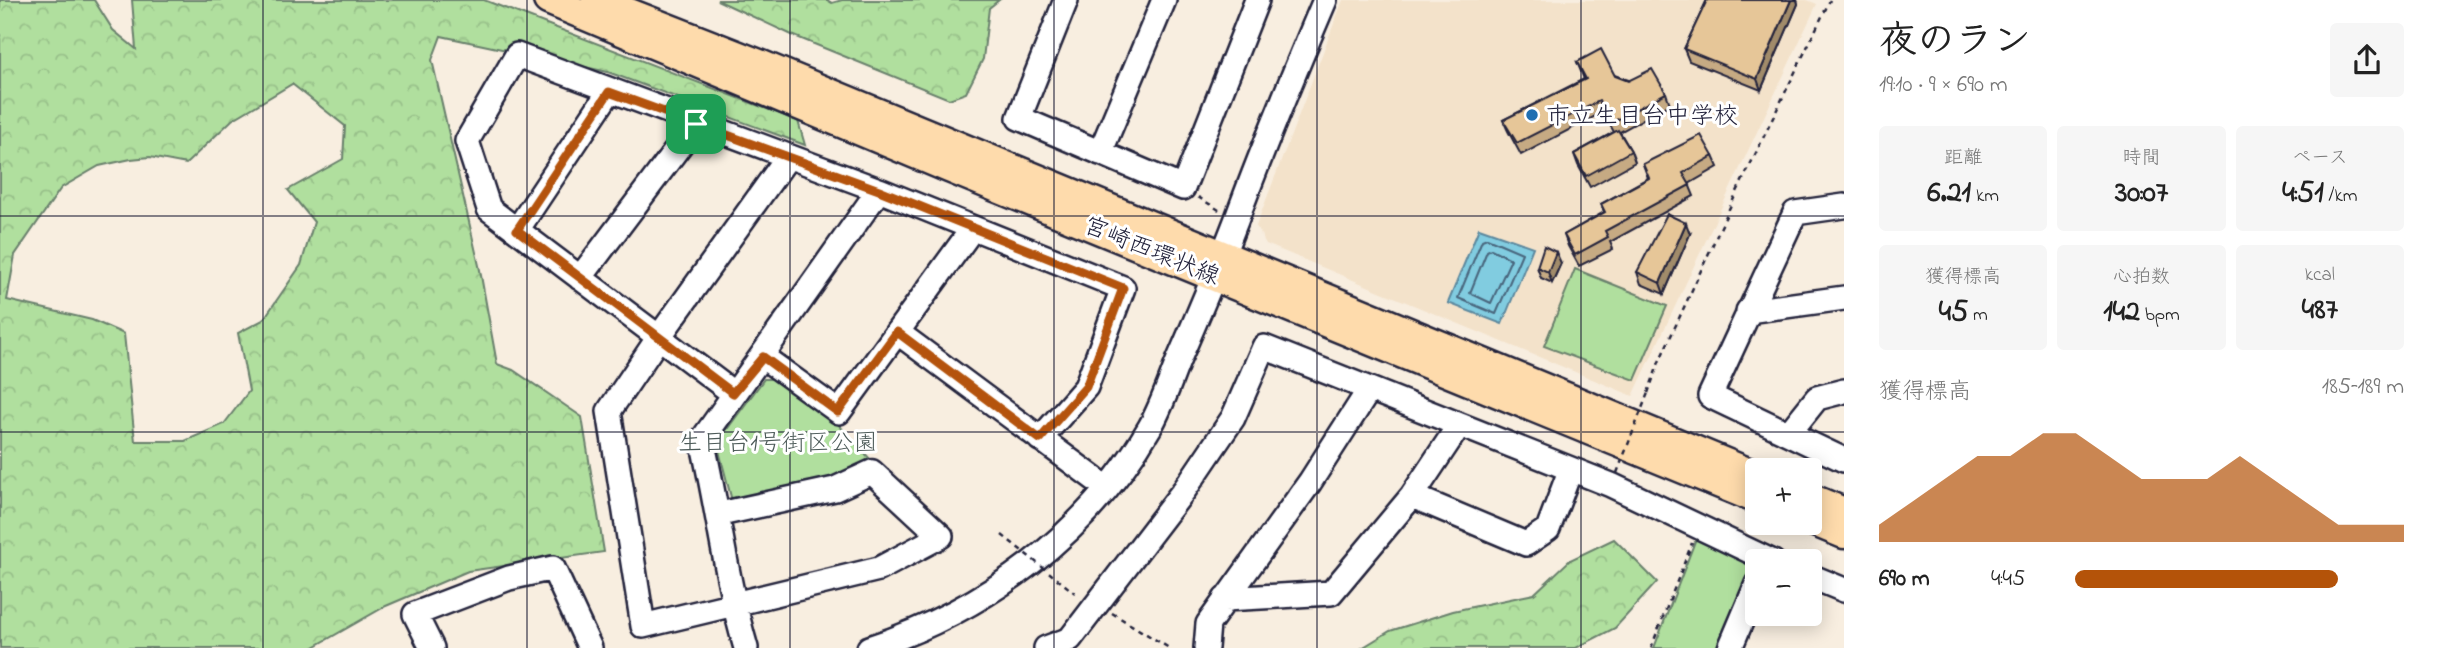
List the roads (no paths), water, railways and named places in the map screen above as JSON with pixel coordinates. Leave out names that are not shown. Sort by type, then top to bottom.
[{"type":"main road","name":"宮崎西環状線","points":[[548,0],[1745,471]]},
{"type":"main road","name":"宮崎西環状線","points":[[596,0],[762,65],[1745,494]]},
{"type":"main road","points":[[629,0],[748,51],[762,65]]},
{"type":"main road","points":[[1822,503],[1844,512]]},
{"type":"main road","points":[[1822,525],[1844,534]]},
{"type":"street","points":[[1066,0],[1019,118],[1183,188],[1257,0]]},
{"type":"street","points":[[1100,153],[1164,0]]},
{"type":"street","points":[[869,648],[908,635],[978,600],[1050,550],[1107,488],[1151,425],[1220,265],[1325,0]]},
{"type":"street","points":[[733,393],[489,209],[467,141],[517,55],[609,92],[879,190],[1123,288],[1086,387],[1040,439]]},
{"type":"street","points":[[517,230],[609,92]]},
{"type":"street","points":[[580,278],[696,124]]},
{"type":"street","points":[[720,514],[835,489],[872,472],[941,536],[879,569],[643,626],[609,411],[787,158]]},
{"type":"street","points":[[746,648],[733,603],[720,514],[702,440],[879,190]]},
{"type":"street","points":[[1844,206],[1795,213],[1710,396],[1844,460]]},
{"type":"street","points":[[763,357],[838,412],[973,228]]},
{"type":"street","points":[[1748,311],[1844,298]]},
{"type":"street","points":[[897,332],[1107,488]]},
{"type":"street","points":[[1046,648],[1077,643],[1097,604],[1185,489],[1234,418],[1264,347],[1458,427],[1611,485],[1745,549]]},
{"type":"street","points":[[1206,648],[1208,624],[1310,482],[1369,390]]},
{"type":"street","points":[[1789,433],[1817,398],[1844,391]]},
{"type":"street","points":[[1225,599],[1331,593],[1412,496],[1458,427]]},
{"type":"street","points":[[1412,496],[1526,544],[1548,529],[1570,471]]},
{"type":"street","points":[[432,648],[415,614],[509,578],[553,568],[590,648]]},
{"type":"street","points":[[1822,581],[1844,590]]},
{"type":"street","points":[[1731,648],[1745,614]]},
{"type":"water","points":[[1479,228],[1533,247],[1502,324],[1448,303]]},
{"type":"place","name":"市立生目台中学校","points":[[1532,115]]},
{"type":"park label","name":"生目台1号街区公園","points":[[778,442]]}]
